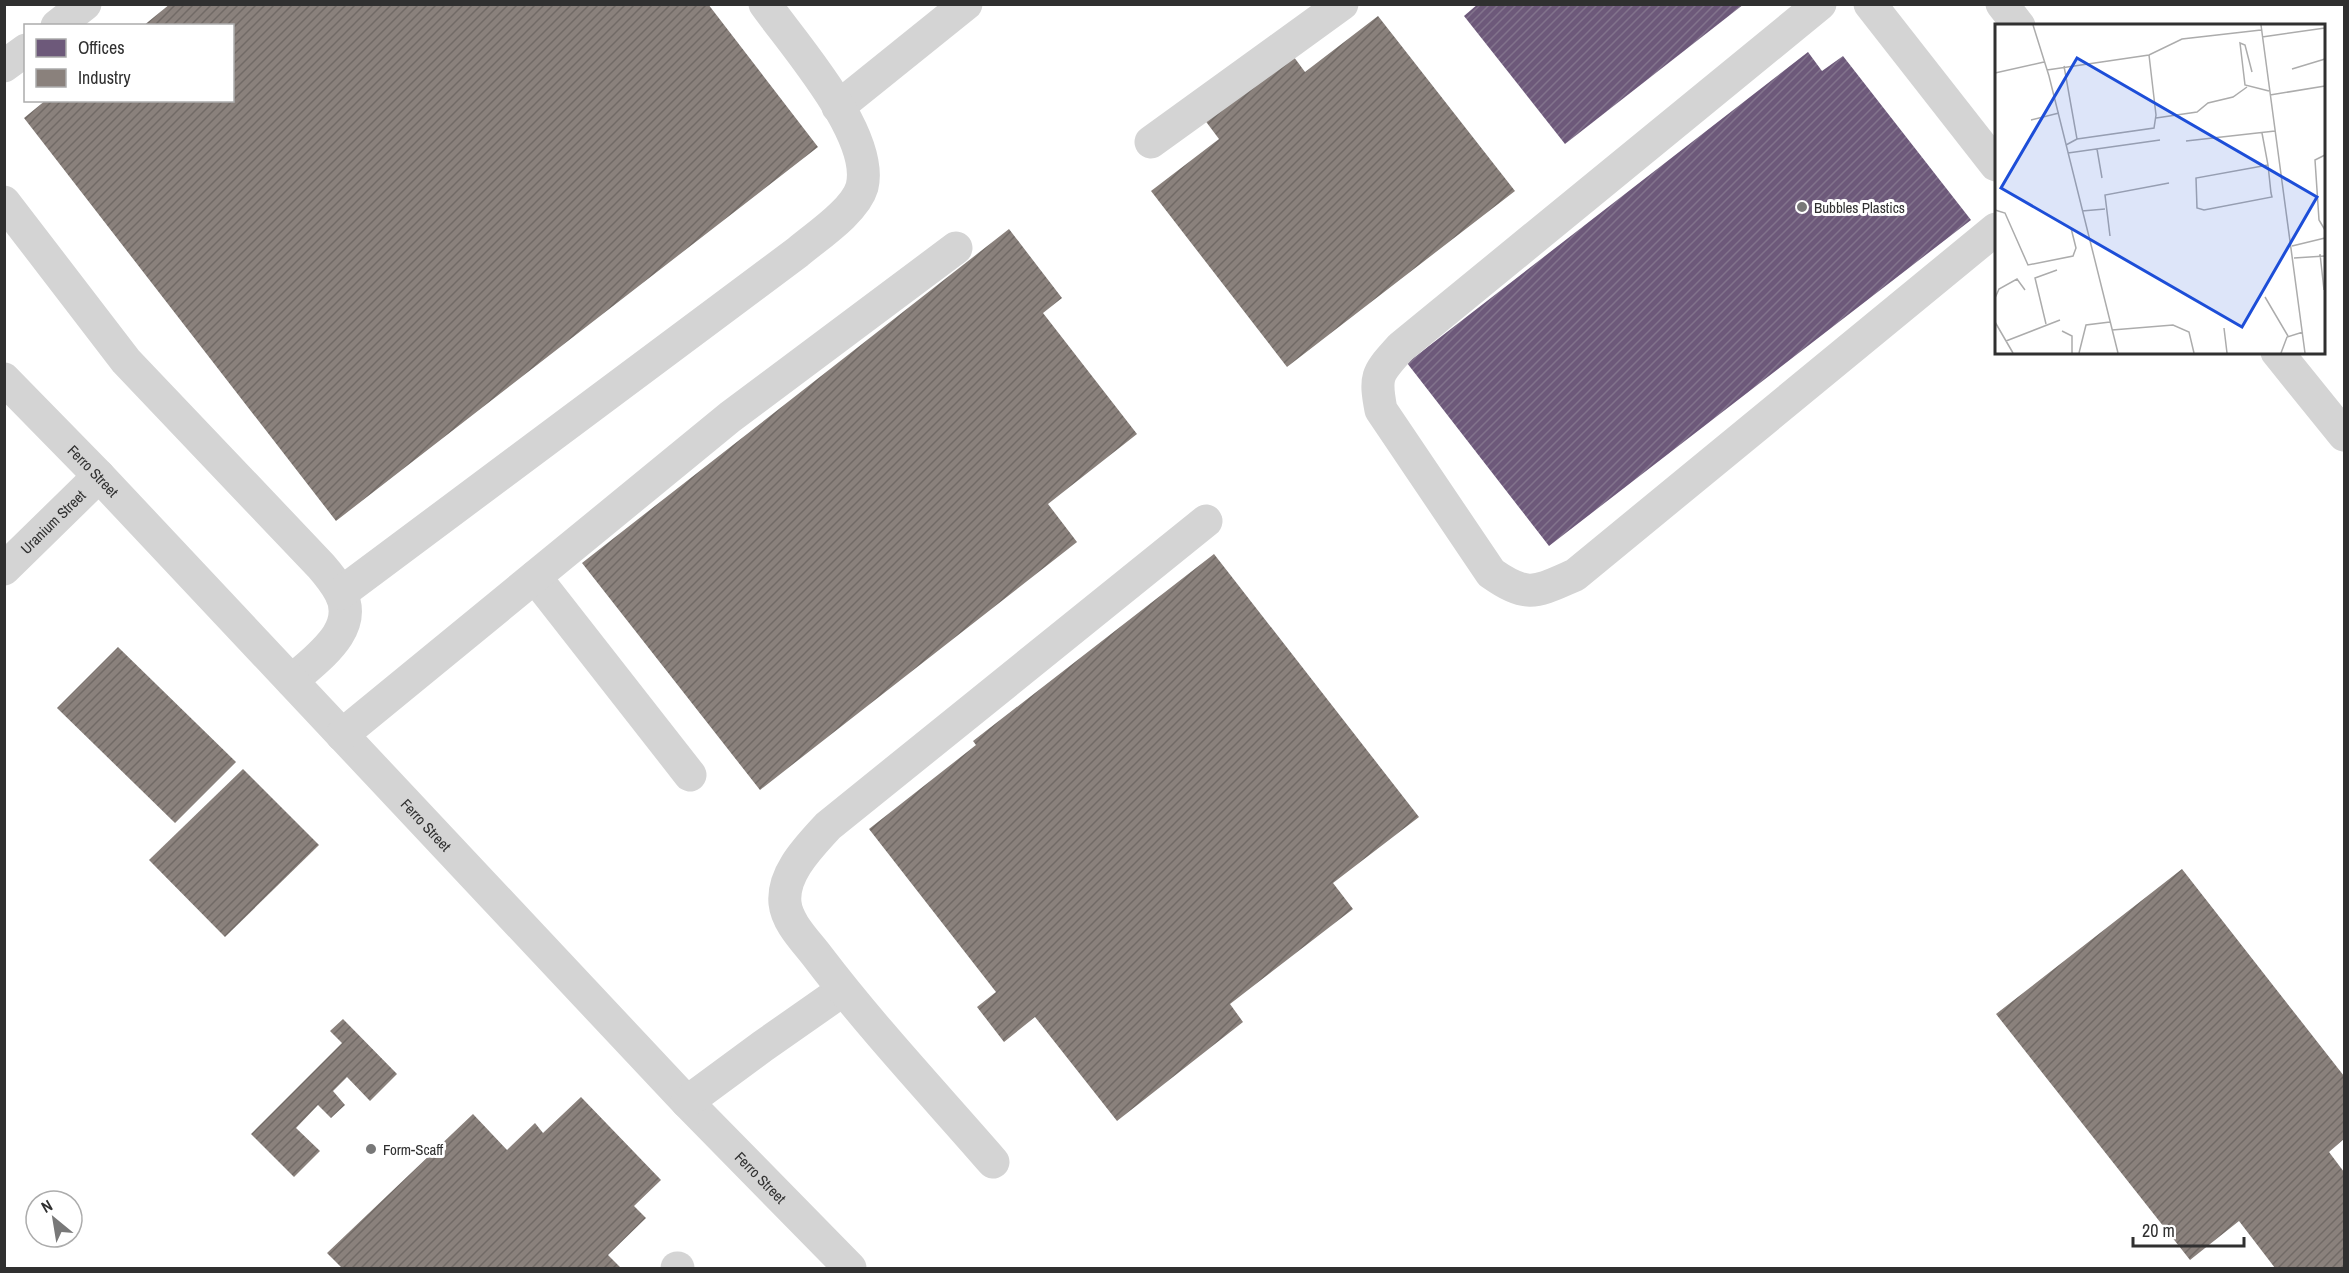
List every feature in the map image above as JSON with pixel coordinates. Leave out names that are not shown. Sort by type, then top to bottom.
[{"type":"street","points":[[60,24],[85,4]]},
{"type":"street","points":[[341,593],[798,252],[850,207],[862,187],[862,163],[856,138],[838,106],[765,4]]},
{"type":"street","points":[[838,106],[966,4]]},
{"type":"street","points":[[1151,142],[1342,4]]},
{"type":"street","points":[[1820,4],[1401,347],[1381,370],[1376,385],[1381,410],[1491,573],[1514,588],[1540,590],[1575,575],[1995,230]]},
{"type":"street","points":[[1870,4],[1995,164]]},
{"type":"street","points":[[2002,4],[2017,24]]},
{"type":"street","points":[[4,66],[24,51]]},
{"type":"street","points":[[4,202],[126,361],[321,566],[341,593],[346,617],[340,635],[292,681]]},
{"type":"street","points":[[342,735],[730,417],[956,248]]},
{"type":"street","points":[[2279,354],[2344,435]]},
{"type":"street","name":"Ferro Street","points":[[4,379],[99,476],[687,1102],[850,1269]]},
{"type":"street","name":"Uranium Street","points":[[4,569],[99,476]]},
{"type":"street","points":[[993,1162],[843,990],[790,920],[785,905],[785,889],[793,871],[828,826],[1206,521]]},
{"type":"street","points":[[535,577],[690,775]]},
{"type":"street","points":[[687,1102],[843,990]]},
{"type":"building: Offices","points":[[1478,4],[1744,4],[1565,144],[1464,16]]},
{"type":"building: Offices","points":[[1808,52],[1822,71],[1843,56],[1971,220],[1549,546],[1407,363]]},
{"type":"building: Industry","points":[[170,4],[708,4],[818,147],[336,521],[24,118],[44,102],[234,102],[234,24],[145,24]]},
{"type":"building: Industry","points":[[1378,16],[1515,191],[1287,367],[1151,191],[1219,139],[1201,115],[1288,49],[1305,72]]},
{"type":"building: Industry","points":[[1009,229],[1062,298],[1043,313],[1137,434],[1048,504],[1077,542],[760,790],[582,563]]},
{"type":"building: Industry","points":[[1214,554],[1419,817],[1333,883],[1353,909],[1230,1004],[1243,1022],[1117,1121],[1035,1017],[1004,1042],[977,1007],[996,992],[869,829],[976,745],[973,741]]},
{"type":"building: Industry","points":[[118,647],[236,762],[175,823],[57,708]]},
{"type":"building: Industry","points":[[243,769],[319,845],[225,937],[149,860]]},
{"type":"building: Industry","points":[[2182,869],[2344,1076],[2344,1139],[2329,1152],[2344,1172],[2344,1268],[2275,1268],[2239,1221],[2190,1260],[1996,1014]]},
{"type":"building: Industry","points":[[343,1019],[397,1074],[370,1101],[347,1077],[333,1091],[345,1105],[331,1118],[318,1105],[296,1128],[320,1151],[294,1177],[251,1134],[342,1043],[330,1031]]},
{"type":"building: Industry","points":[[581,1097],[661,1180],[634,1206],[646,1218],[608,1255],[621,1268],[342,1268],[327,1253],[473,1114],[507,1150],[535,1123],[543,1133]]},
{"type":"place","name":"Bubbles Plastics","points":[[1802,207]]},
{"type":"place","name":"Form-Scaff","points":[[371,1149]]}]
